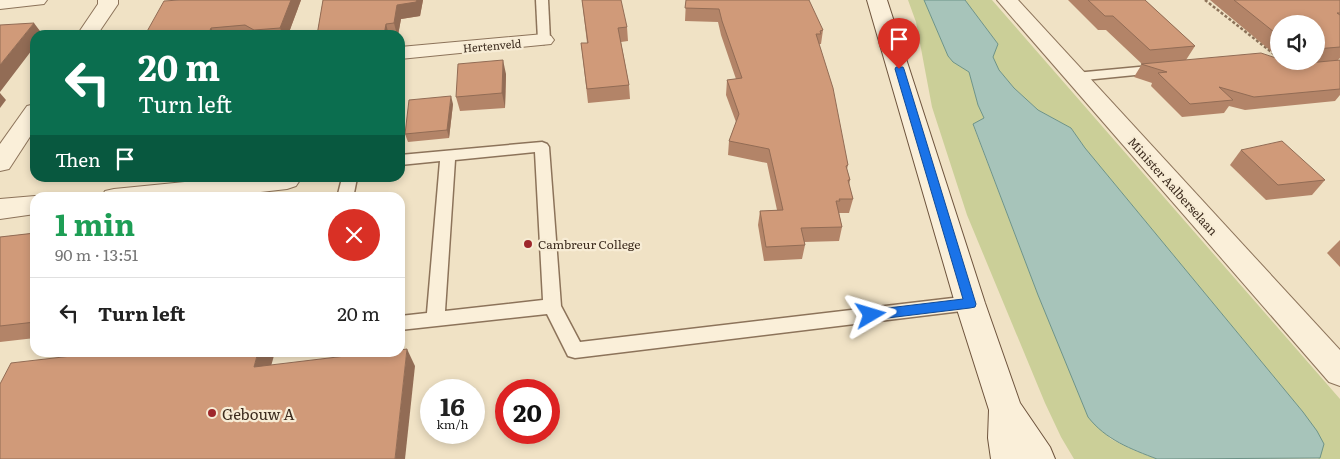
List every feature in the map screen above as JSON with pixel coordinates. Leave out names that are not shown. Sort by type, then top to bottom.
[{"type":"street","points":[[0,3],[37,0]]},
{"type":"street","points":[[90,30],[108,4],[108,0]]},
{"type":"street","points":[[877,0],[970,304],[1006,410],[1037,459]]},
{"type":"street","name":"Minister Aalberselaan","points":[[1006,0],[1340,372]]},
{"type":"street","name":"Hertenveld","points":[[405,53],[544,40]]},
{"type":"street","points":[[0,164],[30,119]]},
{"type":"street","points":[[172,192],[268,182]]},
{"type":"street","points":[[0,209],[30,206]]},
{"type":"street","points":[[1006,410],[1005,438],[1009,459]]},
{"type":"lane","name":"Hertenveld","points":[[542,0],[544,40]]},
{"type":"lane","points":[[1075,77],[1169,68]]},
{"type":"lane","points":[[405,160],[542,147],[552,306],[575,350],[970,304]]},
{"type":"lane","points":[[435,319],[448,156]]},
{"type":"lane","points":[[405,322],[552,306]]},
{"type":"path","points":[[1205,0],[1270,51]]},
{"type":"green space","points":[[908,0],[924,0],[948,56],[953,62],[969,72],[978,105],[984,118],[973,125],[1038,295],[1088,417],[1111,439],[1157,459],[1074,459],[1061,437],[967,215],[932,107],[916,22]]},
{"type":"green space","points":[[965,0],[992,0],[1340,399],[1340,459],[1318,459],[1320,457],[1303,412],[1085,148],[1071,128],[1038,110],[1014,88],[999,70],[992,57],[998,44]]},
{"type":"water","points":[[924,0],[965,0],[998,44],[993,57],[999,70],[1014,88],[1038,110],[1071,128],[1085,148],[1303,412],[1324,444],[1320,458],[1157,459],[1111,438],[1088,417],[1038,295],[973,124],[984,118],[978,105],[969,72],[953,62],[948,56]]},
{"type":"building","points":[[291,0],[280,28],[254,30],[245,25],[211,28],[210,30],[148,30],[164,1]]},
{"type":"building","points":[[323,0],[417,0],[416,2],[397,5],[394,23],[386,24],[385,30],[318,30]]},
{"type":"building","points":[[582,0],[621,0],[627,27],[618,28],[629,85],[587,89],[581,43],[588,43]]},
{"type":"building","points":[[686,0],[809,0],[823,30],[820,31],[821,34],[816,34],[833,88],[848,165],[846,166],[850,180],[848,180],[853,199],[839,199],[840,201],[836,201],[842,227],[801,228],[805,245],[766,247],[760,211],[783,210],[769,149],[729,141],[739,114],[727,80],[742,78],[719,9],[685,8]]},
{"type":"building","points":[[1088,0],[1145,0],[1195,46],[1150,50],[1113,16],[1105,16]]},
{"type":"building","points":[[1234,0],[1340,0],[1340,13],[1337,13],[1340,15],[1340,47],[1325,48],[1325,15],[1270,15],[1270,29]]},
{"type":"building","points":[[34,23],[0,65],[0,25]]},
{"type":"building","points":[[1261,53],[1270,56],[1270,70],[1325,70],[1325,61],[1340,60],[1340,89],[1254,97],[1219,87],[1233,100],[1190,104],[1158,73],[1167,72],[1141,64]]},
{"type":"building","points":[[503,60],[502,93],[456,97],[458,64]]},
{"type":"building","points":[[451,96],[447,130],[405,134],[409,100]]},
{"type":"building","points":[[1282,141],[1325,180],[1278,185],[1241,150]]},
{"type":"building","points":[[30,234],[30,323],[0,326],[0,237]]},
{"type":"building","name":"Gebouw A","points":[[405,349],[407,349],[395,459],[0,459],[0,384],[11,363],[63,357],[257,357],[254,367],[337,357],[405,357]]},
{"type":"place","name":"Cambreur College","points":[[528,244]]},
{"type":"place","name":"Gebouw A","points":[[212,413]]},
{"type":"route","points":[[871,315],[970,304],[899,69]]}]
